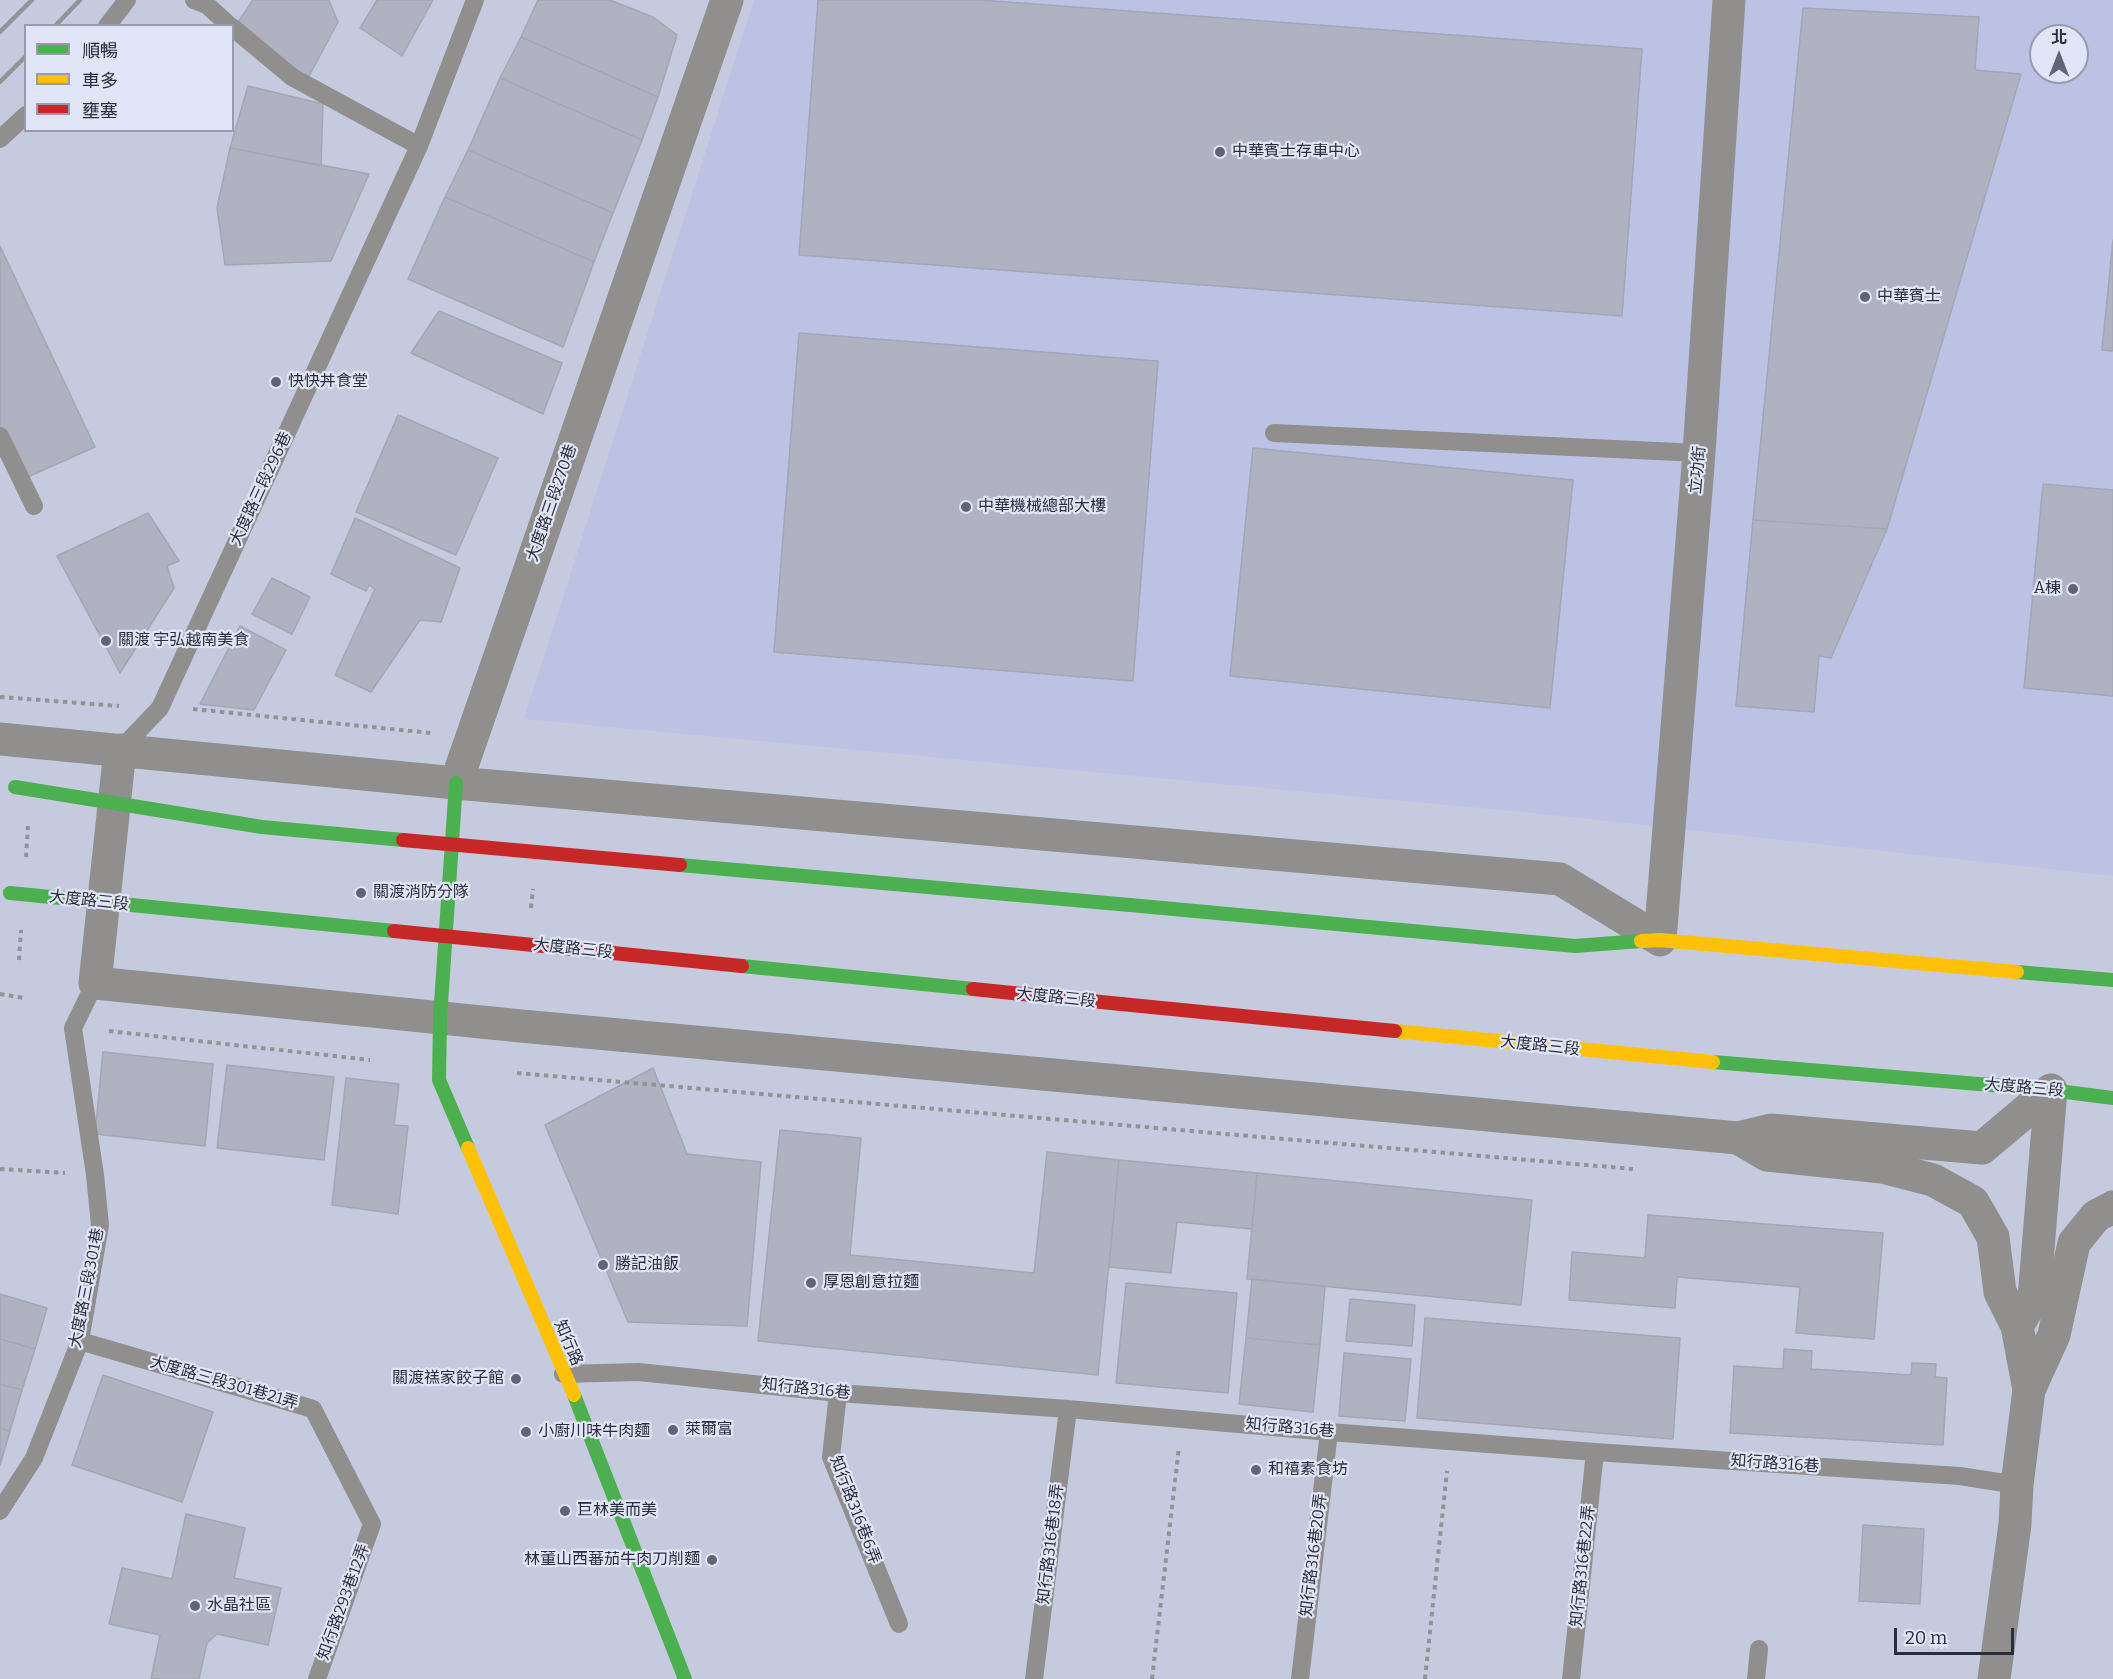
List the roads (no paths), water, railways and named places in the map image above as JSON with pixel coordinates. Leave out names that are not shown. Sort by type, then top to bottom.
[{"type":"main road","name":"大度路三段270巷","points":[[440,1018],[456,783]]},
{"type":"main road","points":[[0,785],[262,827],[1575,945],[1660,940],[2113,980]]},
{"type":"main road","name":"大度路三段","points":[[5,892],[1650,1057],[2051,1090],[2113,1098]]},
{"type":"main road","name":"知行路","points":[[440,1018],[439,1080],[591,1436],[685,1679]]},
{"type":"street","name":"大度路三段270巷","points":[[456,783],[727,0]]},
{"type":"street","name":"立功街","points":[[1660,940],[1699,453],[1729,0]]},
{"type":"street","points":[[0,738],[456,783],[1560,879],[1660,940]]},
{"type":"street","points":[[120,750],[95,983],[440,1018],[1738,1138],[1771,1130],[1982,1148],[2051,1090]]},
{"type":"street","points":[[2017,1326],[2034,1298],[2051,1090]]},
{"type":"street","points":[[1738,1138],[1767,1155],[1882,1167],[1933,1180],[1973,1202],[1994,1237],[2000,1292],[2017,1326],[2029,1390]]},
{"type":"street","points":[[1994,1679],[2015,1524],[2017,1485],[2029,1390],[2054,1335],[2074,1243],[2096,1216],[2113,1208]]},
{"type":"lane","points":[[109,24],[127,0]]},
{"type":"lane","points":[[194,0],[207,6],[229,24]]},
{"type":"lane","name":"大度路三段296巷","points":[[120,750],[160,708],[419,146],[475,0]]},
{"type":"lane","points":[[234,29],[292,77],[419,146]]},
{"type":"lane","points":[[0,139],[24,116]]},
{"type":"lane","points":[[1274,434],[1699,453]]},
{"type":"lane","points":[[0,436],[34,506]]},
{"type":"lane","name":"大度路三段301巷","points":[[0,1511],[34,1458],[80,1341],[100,1225],[95,1174],[73,1028],[95,983]]},
{"type":"lane","name":"大度路三段301巷21弄","points":[[80,1341],[314,1409],[372,1524]]},
{"type":"lane","name":"知行路316巷","points":[[563,1374],[639,1372],[838,1393],[1068,1409],[1595,1452],[1960,1476],[2017,1485]]},
{"type":"lane","name":"知行路316巷6弄","points":[[838,1393],[831,1457],[899,1624]]},
{"type":"lane","name":"知行路316巷18弄","points":[[1034,1679],[1068,1409]]},
{"type":"lane","name":"知行路316巷20弄","points":[[1300,1679],[1329,1432]]},
{"type":"lane","name":"知行路316巷22弄","points":[[1571,1679],[1595,1452]]},
{"type":"lane","name":"知行路293巷12弄","points":[[317,1679],[372,1524]]},
{"type":"lane","points":[[1756,1679],[1760,1649]]},
{"type":"railway","points":[[0,32],[32,0]]},
{"type":"railway","points":[[57,24],[80,0]]},
{"type":"railway","points":[[0,82],[24,58]]},
{"type":"place","name":"中華賓士存車中心","points":[[1220,152]]},
{"type":"place","name":"中華賓士","points":[[1865,297]]},
{"type":"place","name":"快快丼食堂","points":[[276,382]]},
{"type":"place","name":"中華機械總部大樓","points":[[966,507]]},
{"type":"place","name":"A棟","points":[[2073,589]]},
{"type":"place","name":"關渡 宇弘越南美食","points":[[106,641]]},
{"type":"place","name":"關渡消防分隊","points":[[361,893]]},
{"type":"place","name":"勝記油飯","points":[[603,1265]]},
{"type":"place","name":"厚恩創意拉麵","points":[[811,1283]]},
{"type":"place","name":"關渡禚家餃子館","points":[[516,1379]]},
{"type":"place","name":"萊爾富","points":[[673,1430]]},
{"type":"place","name":"小廚川味牛肉麵","points":[[526,1432]]},
{"type":"place","name":"和禧素食坊","points":[[1256,1470]]},
{"type":"place","name":"巨林美而美","points":[[565,1511]]},
{"type":"place","name":"林董山西蕃茄牛肉刀削麵","points":[[712,1560]]},
{"type":"place","name":"水晶社區","points":[[195,1606]]}]
